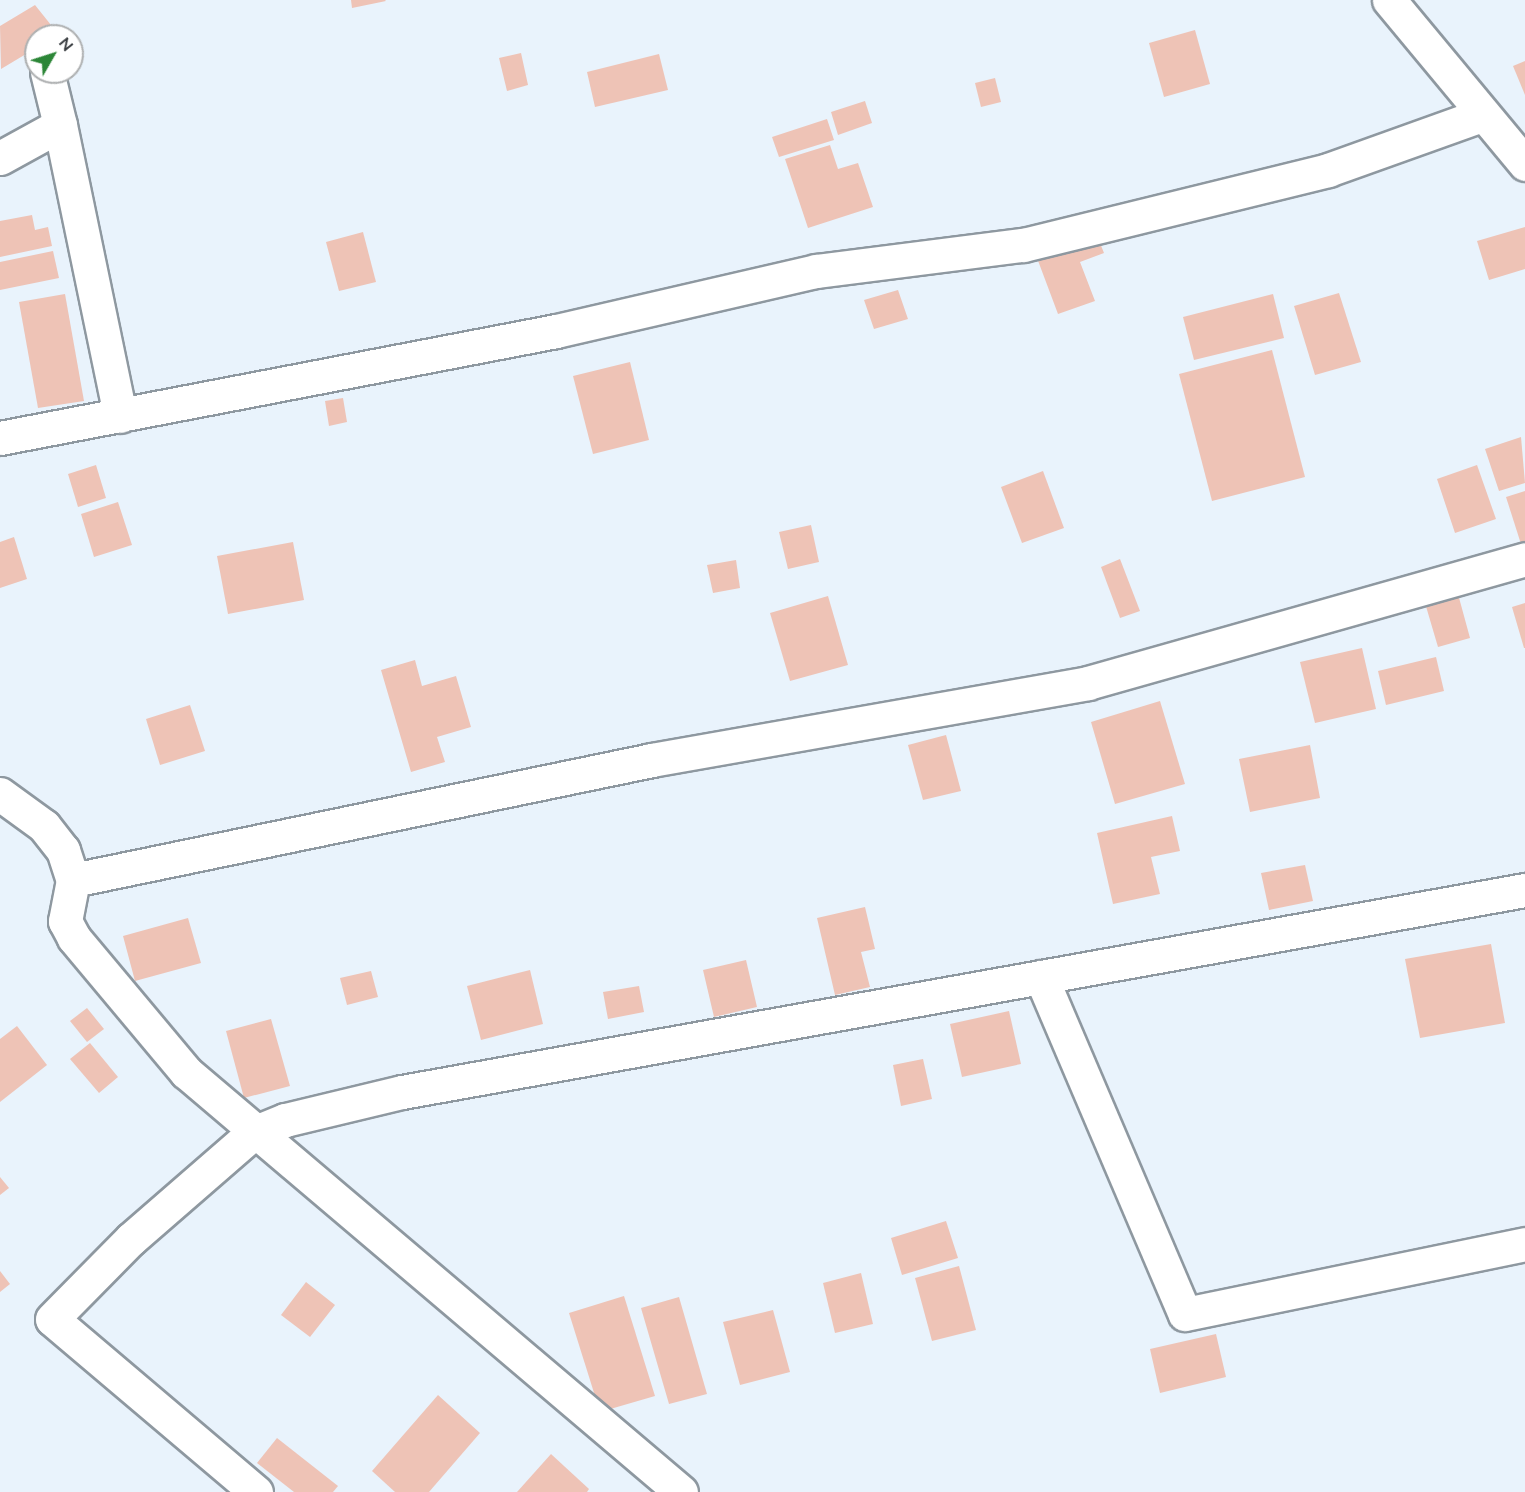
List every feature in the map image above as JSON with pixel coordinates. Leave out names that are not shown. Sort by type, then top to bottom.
[{"type":"street","points":[[1389,0],[1482,115],[1525,164]]},
{"type":"street","points":[[50,84],[120,416]]},
{"type":"street","points":[[0,438],[556,331],[816,271],[1023,245],[1328,171],[1482,115]]},
{"type":"street","points":[[0,158],[60,125]]},
{"type":"street","points":[[72,880],[652,760],[1088,683],[1525,559]]},
{"type":"street","points":[[0,794],[44,826],[63,850],[72,880],[65,921],[74,938],[186,1072],[253,1133],[681,1492]]},
{"type":"street","points":[[256,1492],[52,1319],[131,1239],[253,1133],[285,1120],[402,1092],[1525,890]]},
{"type":"street","points":[[1041,977],[1185,1314],[1525,1244]]},
{"type":"building","points":[[351,0],[385,0],[386,1],[352,8]]},
{"type":"building","points":[[35,5],[50,24],[24,24],[24,55],[1,69],[0,26]]},
{"type":"building","points":[[1195,30],[1210,84],[1164,97],[1149,43]]},
{"type":"building","points":[[521,53],[528,85],[507,91],[499,58]]},
{"type":"building","points":[[659,54],[668,90],[595,107],[587,72]]},
{"type":"building","points":[[1525,61],[1525,95],[1513,66]]},
{"type":"building","points":[[995,78],[1001,102],[981,107],[975,83]]},
{"type":"building","points":[[865,101],[872,123],[838,135],[831,112]]},
{"type":"building","points":[[827,119],[834,140],[779,157],[772,137]]},
{"type":"building","points":[[830,145],[838,169],[858,163],[873,207],[808,228],[785,159]]},
{"type":"building","points":[[32,215],[35,230],[48,227],[52,246],[0,257],[0,221]]},
{"type":"building","points":[[1525,227],[1525,269],[1489,280],[1477,241]]},
{"type":"building","points":[[1094,228],[1104,253],[1080,262],[1095,301],[1058,314],[1034,250]]},
{"type":"building","points":[[363,232],[376,282],[339,291],[326,242]]},
{"type":"building","points":[[53,251],[59,278],[0,290],[0,262]]},
{"type":"building","points":[[898,290],[908,319],[874,329],[864,300]]},
{"type":"building","points":[[1339,293],[1361,362],[1315,375],[1294,306]]},
{"type":"building","points":[[65,294],[84,401],[38,408],[19,302]]},
{"type":"building","points":[[1273,294],[1284,338],[1194,360],[1183,317]]},
{"type":"building","points":[[1272,350],[1305,477],[1212,501],[1179,374]]},
{"type":"building","points":[[630,362],[649,440],[593,454],[573,376]]},
{"type":"building","points":[[343,398],[347,422],[329,426],[325,401]]},
{"type":"building","points":[[1521,437],[1525,483],[1499,491],[1485,449]]},
{"type":"building","points":[[96,465],[106,498],[78,507],[68,474]]},
{"type":"building","points":[[1477,465],[1496,519],[1455,533],[1437,479]]},
{"type":"building","points":[[1043,471],[1064,528],[1022,543],[1001,487]]},
{"type":"building","points":[[1525,491],[1525,543],[1521,544],[1506,497]]},
{"type":"building","points":[[118,502],[132,545],[94,557],[81,514]]},
{"type":"building","points":[[811,525],[819,562],[788,569],[779,532]]},
{"type":"building","points":[[14,537],[27,579],[0,588],[0,542]]},
{"type":"building","points":[[293,542],[304,600],[228,614],[217,556]]},
{"type":"building","points":[[1120,559],[1140,611],[1120,618],[1101,567]]},
{"type":"building","points":[[736,560],[740,588],[713,593],[707,565]]},
{"type":"building","points":[[1458,594],[1470,638],[1438,647],[1425,603]]},
{"type":"building","points":[[828,596],[848,665],[790,681],[770,613]]},
{"type":"building","points":[[1525,603],[1525,648],[1524,648],[1512,607]]},
{"type":"building","points":[[1362,648],[1376,709],[1315,723],[1300,662]]},
{"type":"building","points":[[1436,657],[1444,691],[1386,705],[1378,671]]},
{"type":"building","points":[[415,660],[422,686],[456,676],[471,727],[437,737],[445,762],[411,772],[381,670]]},
{"type":"building","points":[[1160,701],[1185,784],[1115,804],[1091,722]]},
{"type":"building","points":[[190,705],[205,751],[160,765],[146,719]]},
{"type":"building","points":[[946,735],[961,791],[923,800],[908,745]]},
{"type":"building","points":[[1310,745],[1320,798],[1250,812],[1239,759]]},
{"type":"building","points":[[1172,816],[1180,851],[1151,857],[1160,894],[1113,904],[1097,833]]},
{"type":"building","points":[[1305,865],[1313,901],[1269,910],[1261,873]]},
{"type":"building","points":[[865,907],[875,949],[861,952],[870,987],[835,995],[817,918]]},
{"type":"building","points":[[188,918],[201,963],[135,981],[123,936]]},
{"type":"building","points":[[1491,944],[1505,1023],[1420,1038],[1405,959]]},
{"type":"building","points":[[746,960],[757,1007],[714,1017],[703,970]]},
{"type":"building","points":[[530,970],[543,1024],[481,1040],[467,986]]},
{"type":"building","points":[[371,971],[378,997],[347,1005],[340,978]]},
{"type":"building","points":[[639,986],[644,1012],[608,1019],[603,992]]},
{"type":"building","points":[[87,1008],[104,1029],[87,1042],[70,1021]]},
{"type":"building","points":[[1009,1011],[1021,1064],[962,1077],[950,1024]]},
{"type":"building","points":[[271,1019],[290,1086],[244,1098],[226,1031]]},
{"type":"building","points":[[17,1026],[47,1065],[0,1102],[0,1039]]},
{"type":"building","points":[[90,1043],[118,1077],[99,1093],[70,1059]]},
{"type":"building","points":[[923,1059],[932,1099],[901,1106],[893,1065]]},
{"type":"building","points":[[0,1177],[9,1188],[0,1195]]},
{"type":"building","points":[[946,1221],[958,1258],[902,1275],[891,1238]]},
{"type":"building","points":[[959,1266],[976,1330],[932,1341],[915,1278]]},
{"type":"building","points":[[0,1271],[10,1284],[0,1292]]},
{"type":"building","points":[[861,1273],[873,1324],[835,1333],[823,1283]]},
{"type":"building","points":[[306,1282],[335,1305],[310,1337],[281,1315]]},
{"type":"building","points":[[624,1296],[655,1396],[600,1412],[569,1313]]},
{"type":"building","points":[[679,1297],[707,1394],[669,1404],[641,1308]]},
{"type":"building","points":[[773,1310],[790,1372],[740,1385],[723,1322]]},
{"type":"building","points":[[1216,1334],[1226,1377],[1160,1393],[1150,1349]]},
{"type":"building","points":[[438,1395],[480,1433],[429,1492],[395,1492],[372,1471]]},
{"type":"building","points":[[277,1438],[338,1486],[333,1492],[294,1492],[257,1463]]},
{"type":"building","points":[[551,1454],[589,1489],[587,1492],[517,1492]]}]
